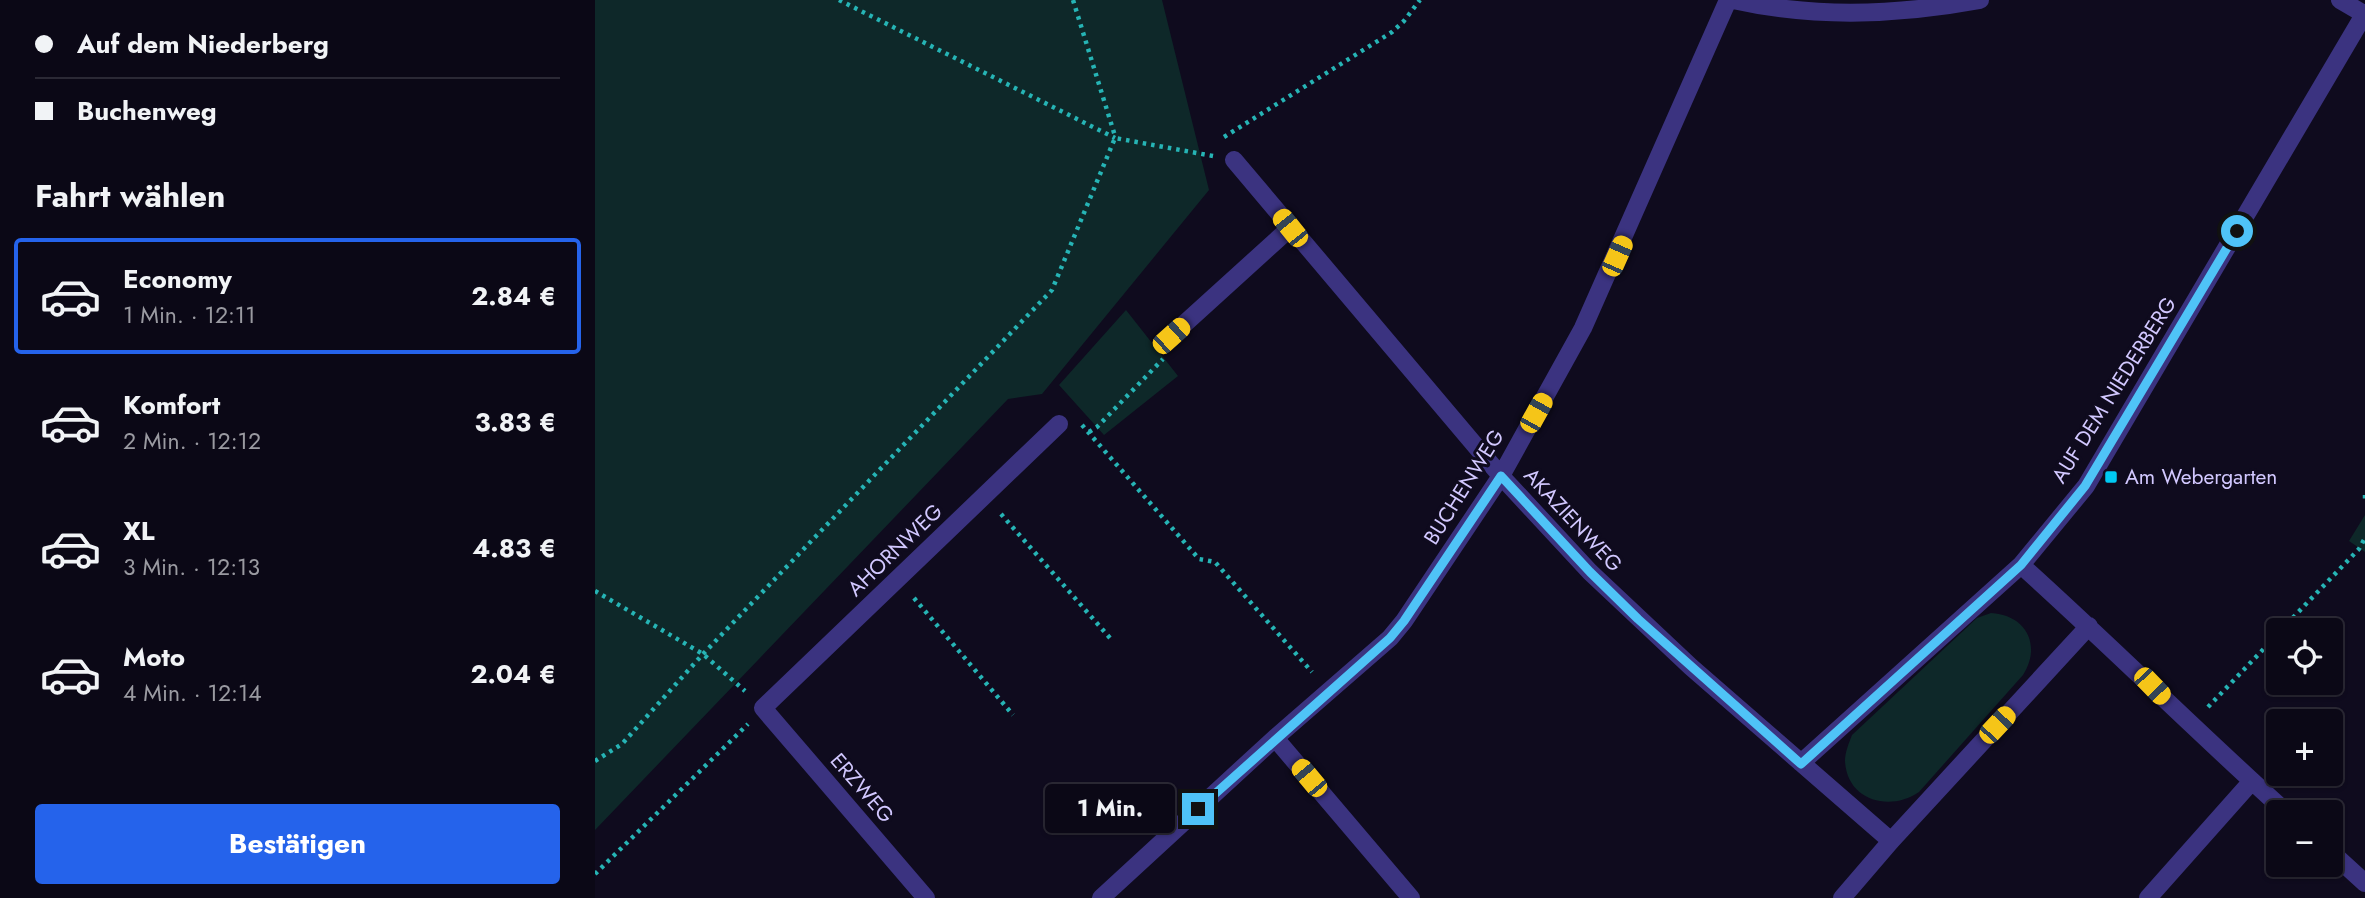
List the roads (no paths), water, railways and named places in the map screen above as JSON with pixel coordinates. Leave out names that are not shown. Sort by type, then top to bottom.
[{"type":"street","points":[[1731,0],[1802,10],[1847,11],[1919,8],[1980,0]]},
{"type":"street","name":"BUCHENWEG","points":[[1101,898],[1275,738],[1390,638],[1404,621],[1501,476],[1583,328],[1731,0]]},
{"type":"street","points":[[2340,0],[2365,13]]},
{"type":"street","name":"AUF DEM NIEDERBERG","points":[[1801,764],[2021,565],[2096,472],[2365,13]]},
{"type":"street","name":"AKAZIENWEG","points":[[1234,160],[1501,476],[1590,572],[1801,764],[1891,841]]},
{"type":"street","points":[[1171,336],[1290,228]]},
{"type":"street","name":"AHORNWEG","points":[[764,708],[1059,424]]},
{"type":"street","points":[[2021,565],[2273,800]]},
{"type":"street","points":[[1842,898],[2089,626]]},
{"type":"street","name":"ERZWEG","points":[[764,708],[926,898]]},
{"type":"street","points":[[1275,738],[1411,898]]},
{"type":"street","points":[[2148,898],[2252,781]]},
{"type":"street","points":[[2343,863],[2365,883]]},
{"type":"place","name":"Am Webergarten","points":[[2111,477]]}]
